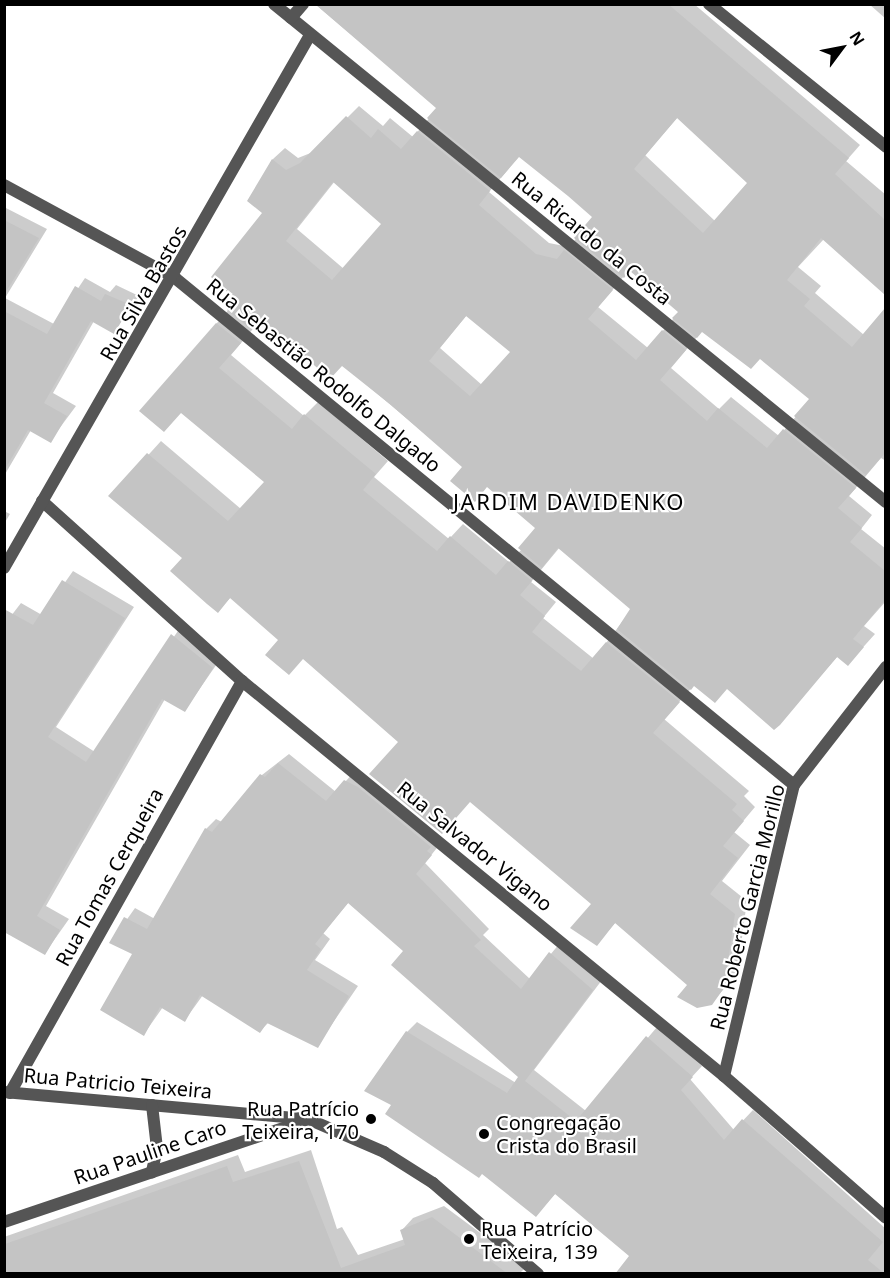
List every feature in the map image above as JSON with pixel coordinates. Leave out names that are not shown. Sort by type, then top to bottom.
[{"type":"street","name":"Rua Ricardo da Costa","points":[[274,4],[885,502]]},
{"type":"street","points":[[291,18],[303,4]]},
{"type":"street","points":[[709,4],[885,147]]},
{"type":"street","name":"Rua Silva Bastos","points":[[4,568],[175,278],[310,35]]},
{"type":"street","name":"Rua Sebastião Rodolfo Dalgado","points":[[4,185],[175,278],[794,785]]},
{"type":"street","name":"Rua Salvador Vigano","points":[[42,501],[242,681],[724,1076],[885,1218]]},
{"type":"street","name":"Rua Roberto Garcia Morillo","points":[[724,1076],[794,785],[885,668]]},
{"type":"street","name":"Rua Tomas Cerqueira","points":[[7,1092],[242,681]]},
{"type":"street","name":"Rua Patricio Teixeira","points":[[7,1092],[308,1119],[384,1152],[434,1182],[538,1274]]},
{"type":"street","points":[[152,1105],[158,1148],[152,1172]]},
{"type":"street","name":"Rua Pauline Caro","points":[[4,1222],[308,1119]]},
{"type":"building","points":[[315,4],[668,4],[849,158],[835,174],[885,220],[885,295],[821,238],[787,280],[810,299],[804,306],[852,347],[885,308],[885,453],[866,475],[794,416],[809,399],[760,359],[751,369],[702,332],[697,338],[672,318],[678,312],[630,271],[624,278],[574,238],[592,217],[519,157],[501,178],[427,118],[436,108]],"holes":[[[677,118],[747,183],[703,233],[634,169]]]},
{"type":"building","points":[[346,116],[371,138],[378,129],[401,149],[417,131],[490,191],[479,205],[536,254],[557,259],[564,250],[613,290],[588,319],[636,360],[662,330],[686,350],[660,380],[707,421],[718,408],[767,448],[783,429],[856,488],[838,508],[862,528],[850,542],[885,571],[885,600],[853,639],[864,647],[848,666],[837,657],[774,730],[727,689],[715,703],[694,686],[691,690],[617,629],[630,609],[558,548],[542,568],[518,548],[535,528],[487,487],[475,502],[450,481],[462,467],[391,405],[342,366],[330,379],[261,319],[252,330],[227,310],[236,300],[211,277],[262,213],[247,201],[272,159],[286,170],[300,163]],"holes":[[[333,182],[381,224],[332,280],[286,241]],[[466,316],[510,352],[470,396],[429,361]]]},
{"type":"building","points":[[4,220],[39,238],[4,295]]},
{"type":"building","points":[[75,286],[101,301],[105,294],[131,305],[114,334],[91,321],[44,403],[67,416],[51,443],[28,430],[4,471],[4,311],[47,334]]},
{"type":"building","points":[[216,323],[241,343],[219,368],[292,429],[304,414],[376,474],[363,490],[437,551],[450,536],[496,575],[508,561],[532,581],[520,595],[545,616],[532,632],[581,671],[606,642],[680,702],[653,733],[737,804],[732,810],[744,821],[723,846],[738,858],[710,894],[735,914],[724,988],[712,1005],[697,1008],[677,997],[687,985],[615,923],[597,946],[570,928],[591,904],[470,802],[442,834],[369,774],[398,742],[303,659],[289,675],[265,655],[278,640],[230,598],[218,613],[207,604],[170,571],[182,558],[108,496],[147,453],[228,521],[264,482],[181,413],[164,432],[139,411]]},
{"type":"building","points":[[62,580],[125,618],[48,737],[86,762],[171,634],[213,668],[185,712],[162,699],[37,916],[60,930],[45,955],[4,932],[4,609],[33,625]]},
{"type":"building","points":[[278,763],[326,801],[344,780],[358,787],[431,847],[427,851],[432,855],[416,874],[481,940],[474,946],[521,989],[549,952],[593,990],[525,1081],[576,1121],[646,1036],[693,1077],[681,1090],[724,1140],[742,1119],[883,1242],[868,1260],[885,1274],[615,1274],[629,1256],[555,1194],[536,1217],[482,1174],[479,1178],[385,1114],[391,1105],[364,1091],[406,1031],[507,1093],[518,1077],[391,965],[403,951],[348,903],[315,944],[321,949],[307,970],[349,996],[318,1048],[267,1023],[260,1033],[200,995],[185,1022],[160,1007],[144,1036],[100,1010],[132,954],[109,943],[124,917],[147,929],[205,828],[212,832],[260,774],[265,777]]},
{"type":"building","points":[[299,1161],[341,1268],[405,1245],[400,1230],[432,1217],[508,1274],[5,1274],[5,1244],[227,1166],[233,1182]]},
{"type":"place","name":"Rua Patrício Teixeira, 170","points":[[371,1119]]},
{"type":"place","name":"Congregação Crista do Brasil","points":[[484,1134]]},
{"type":"place","name":"Rua Patrício Teixeira, 139","points":[[469,1239]]},
{"type":"district","name":"JARDIM DAVIDENKO","points":[[569,502]]}]
